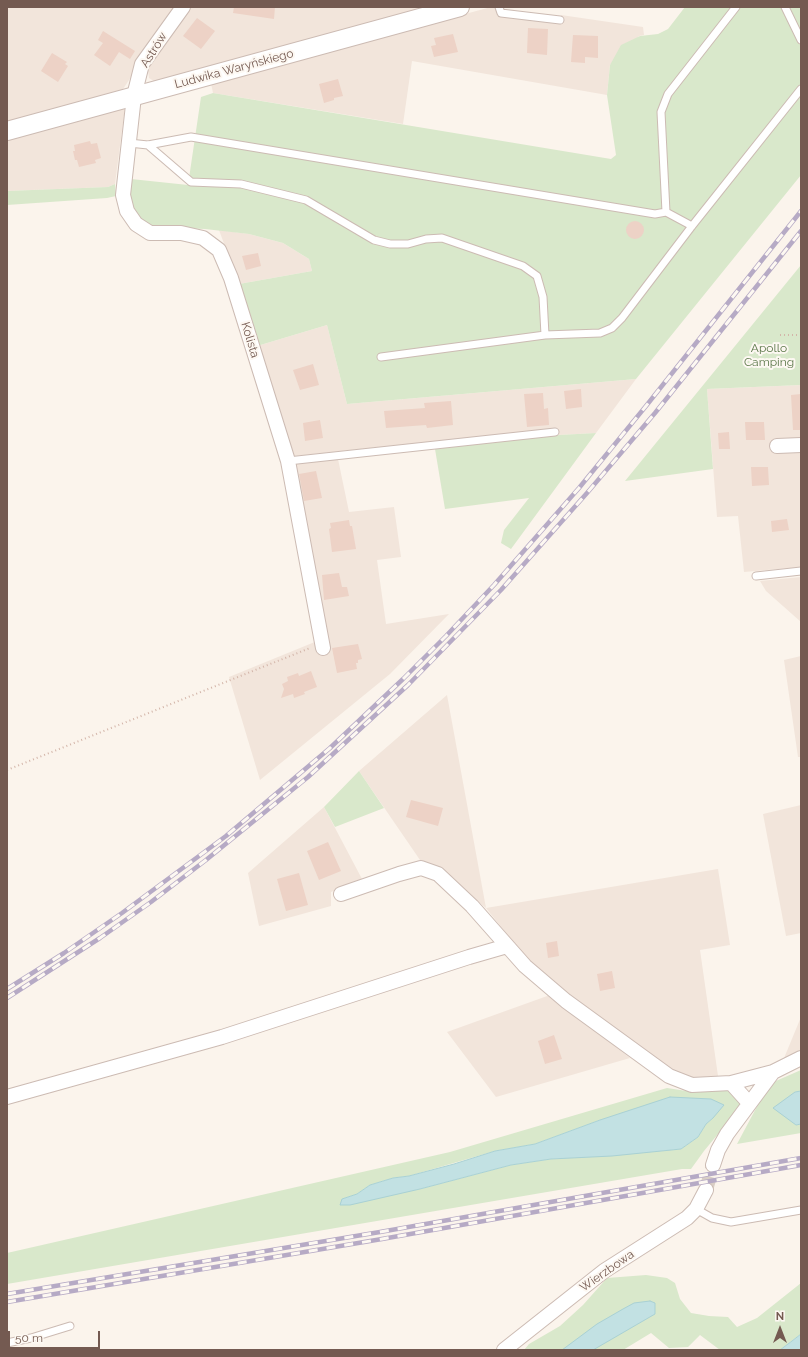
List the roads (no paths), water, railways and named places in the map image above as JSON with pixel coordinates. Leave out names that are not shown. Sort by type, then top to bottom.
[{"type":"street","name":"Astrów","points":[[134,96],[142,64],[183,7]]},
{"type":"street","name":"Ludwika Waryńskiego","points":[[7,131],[460,7]]},
{"type":"street","name":"Kolista","points":[[134,96],[123,195],[126,211],[136,224],[150,233],[180,234],[203,238],[219,250],[231,278],[288,461],[323,646]]},
{"type":"street","points":[[777,446],[801,445]]},
{"type":"street","points":[[342,894],[421,868],[438,874],[472,906],[525,966],[566,1001],[669,1076],[692,1085],[732,1083],[773,1072],[801,1058]]},
{"type":"street","points":[[7,1098],[222,1037],[461,959],[507,946]]},
{"type":"street","points":[[713,1165],[718,1150],[727,1134],[773,1072]]},
{"type":"street","points":[[732,1083],[749,1103]]},
{"type":"street","name":"Wierzbowa","points":[[504,1350],[604,1271],[687,1218],[696,1209],[706,1190]]},
{"type":"lane","points":[[499,7],[501,13],[560,20]]},
{"type":"lane","points":[[666,212],[661,112],[668,94],[736,7]]},
{"type":"lane","points":[[785,7],[801,40]]},
{"type":"lane","points":[[381,357],[545,335],[600,332],[612,328],[622,318],[692,226],[801,89]]},
{"type":"lane","points":[[129,144],[148,145],[191,137],[655,214],[666,212],[692,226]]},
{"type":"lane","points":[[148,145],[191,182],[241,184],[306,200],[374,240],[390,244],[408,244],[426,239],[442,238],[523,266],[537,276],[542,297],[545,335]]},
{"type":"lane","points":[[288,461],[555,432]]},
{"type":"lane","points":[[756,576],[801,572]]},
{"type":"lane","points":[[696,1209],[712,1218],[731,1222],[801,1210]]},
{"type":"lane","points":[[7,1343],[31,1338],[70,1326]]},
{"type":"water","points":[[801,1091],[801,1124],[796,1125],[773,1108],[795,1092]]},
{"type":"water","points":[[670,1097],[711,1099],[724,1105],[706,1124],[698,1137],[681,1149],[612,1156],[551,1159],[511,1165],[420,1189],[350,1205],[340,1205],[342,1199],[357,1194],[370,1185],[393,1178],[409,1176],[454,1164],[495,1151],[535,1144],[600,1120]]},
{"type":"water","points":[[650,1301],[655,1303],[655,1314],[593,1350],[562,1350],[597,1324],[623,1309],[634,1303]]},
{"type":"water","points":[[801,1334],[801,1350],[780,1350],[792,1341]]},
{"type":"tunnel","points":[[706,1190],[713,1165]]},
{"type":"railway","points":[[7,989],[64,953],[122,913],[226,836],[330,748],[403,679],[494,585],[579,488],[801,211]]},
{"type":"railway","points":[[7,998],[100,938],[151,902],[206,860],[308,777],[408,685],[501,590],[587,493],[655,413],[801,231]]},
{"type":"railway","points":[[7,1294],[380,1232],[801,1158]]},
{"type":"railway","points":[[7,1302],[382,1239],[801,1165]]},
{"type":"park label","name":"Apollo Camping","points":[[769,355]]}]
